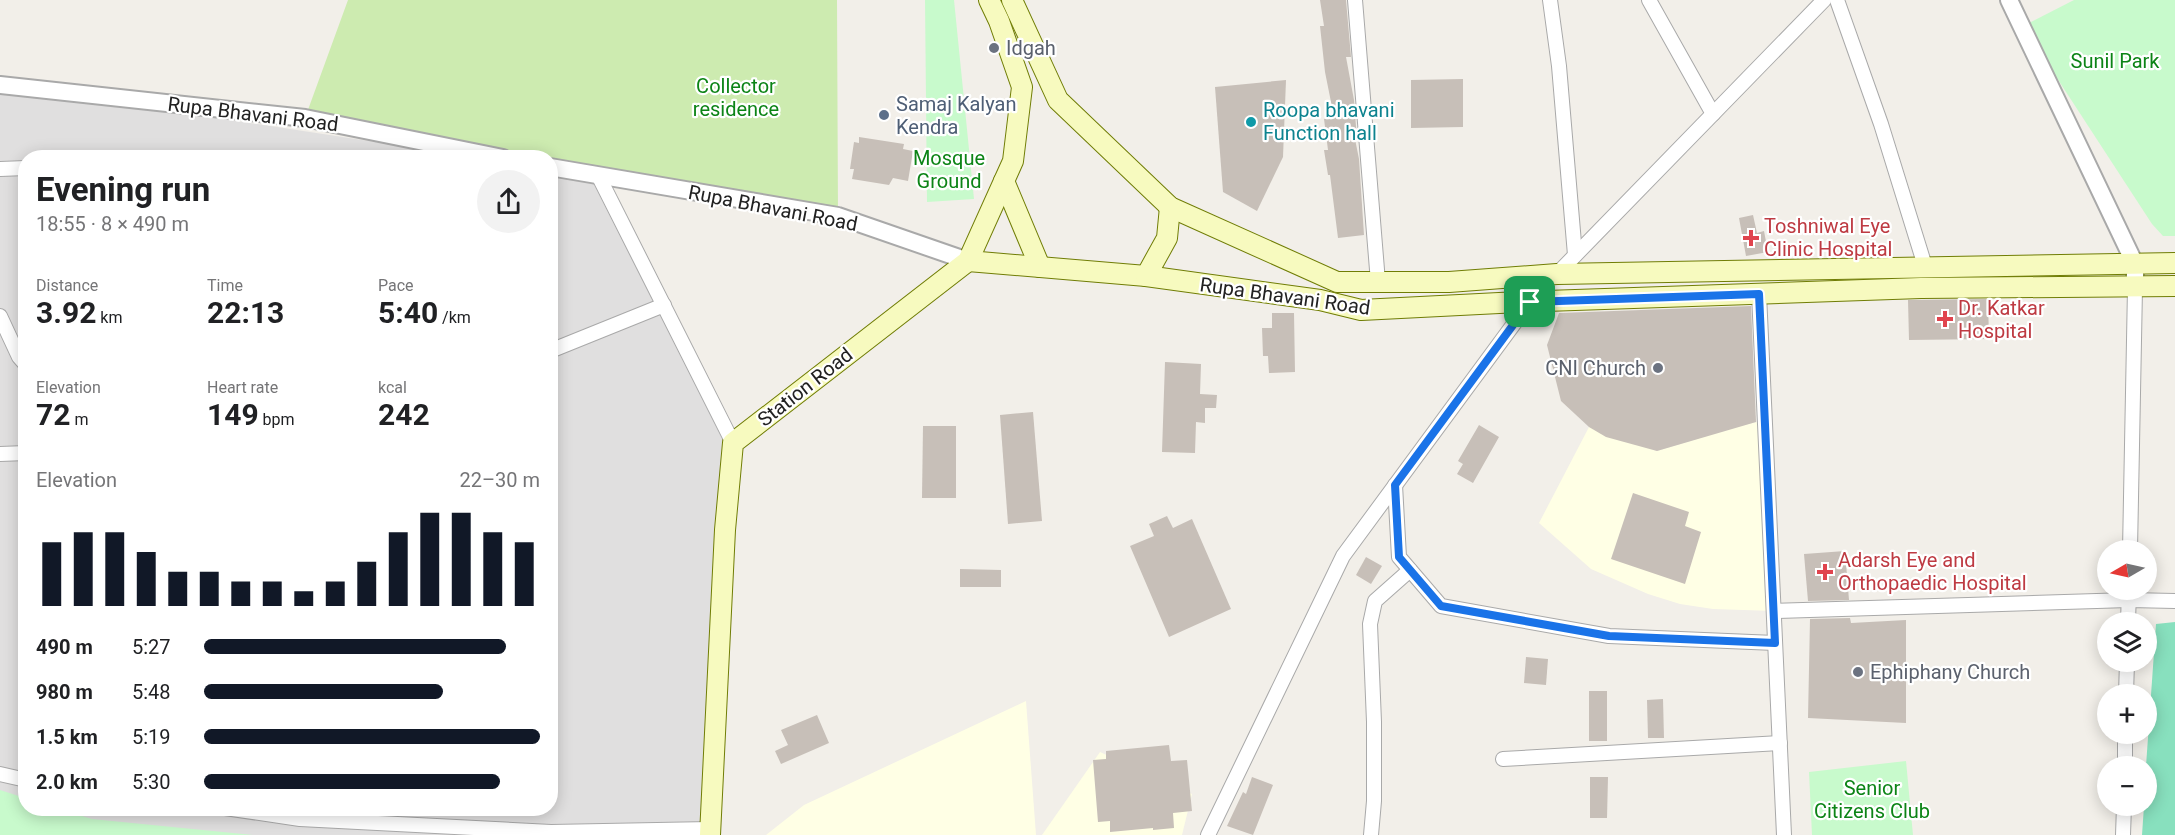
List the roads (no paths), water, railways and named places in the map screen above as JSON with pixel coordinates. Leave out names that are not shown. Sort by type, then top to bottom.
[{"type":"main road","name":"Station Road","points":[[733,443],[968,261],[1013,161],[1022,87],[999,21],[989,0]]},
{"type":"main road","points":[[1015,1],[1058,100],[1170,207],[1337,282],[1449,282],[1557,274],[2175,263]]},
{"type":"main road","points":[[1004,181],[1040,267]]},
{"type":"main road","points":[[1146,276],[1167,238],[1170,207]]},
{"type":"main road","name":"Rupa Bhavani Road","points":[[968,261],[1146,276],[1320,300],[1361,310],[1922,288],[2175,286]]},
{"type":"main road","points":[[710,832],[725,530],[733,443]]},
{"type":"street","points":[[1355,0],[1378,282]]},
{"type":"street","points":[[1550,0],[1559,66],[1575,255]]},
{"type":"street","points":[[1649,0],[1713,114]]},
{"type":"street","points":[[1557,274],[1824,0]]},
{"type":"street","points":[[1837,0],[1881,124],[1925,267]]},
{"type":"street","points":[[2009,0],[2135,264],[2130,540]]},
{"type":"street","name":"Rupa Bhavani Road","points":[[0,85],[305,118],[463,150]]},
{"type":"street","points":[[0,169],[18,168]]},
{"type":"street","name":"Rupa Bhavani Road","points":[[558,169],[838,216],[968,261]]},
{"type":"street","points":[[599,177],[733,443]]},
{"type":"street","points":[[1759,294],[1784,835]]},
{"type":"street","points":[[1208,835],[1343,556],[1530,302]]},
{"type":"street","points":[[558,348],[664,305]]},
{"type":"street","points":[[0,316],[18,355]]},
{"type":"street","points":[[0,454],[18,453]]},
{"type":"street","points":[[1395,485],[1399,557],[1441,606],[1609,636],[1775,643]]},
{"type":"street","points":[[1371,835],[1374,801],[1374,722],[1370,624],[1374,601],[1410,570]]},
{"type":"street","points":[[1774,611],[2097,596]]},
{"type":"street","points":[[2157,599],[2175,601]]},
{"type":"street","points":[[1503,759],[1780,743]]},
{"type":"street","points":[[0,774],[18,778]]},
{"type":"street","points":[[280,816],[552,832],[710,832]]},
{"type":"street","points":[[2123,835],[2124,816]]},
{"type":"place","name":"Idgah","points":[[994,48]]},
{"type":"place","name":"Samaj Kalyan Kendra","points":[[884,115]]},
{"type":"place","name":"Roopa bhavani Function hall","points":[[1251,122]]},
{"type":"place","name":"Toshniwal Eye Clinic Hospital","points":[[1751,238]]},
{"type":"place","name":"Dr. Katkar Hospital","points":[[1945,319]]},
{"type":"place","name":"CNI Church","points":[[1658,368]]},
{"type":"place","name":"Adarsh Eye and Orthopaedic Hospital","points":[[1825,572]]},
{"type":"place","name":"Ephiphany Church","points":[[1858,672]]},
{"type":"park label","name":"Sunil Park","points":[[2115,61]]},
{"type":"park label","name":"Collector residence","points":[[736,98]]},
{"type":"park label","name":"Mosque Ground","points":[[949,170]]},
{"type":"park label","name":"Senior Citizens Club","points":[[1872,800]]}]
